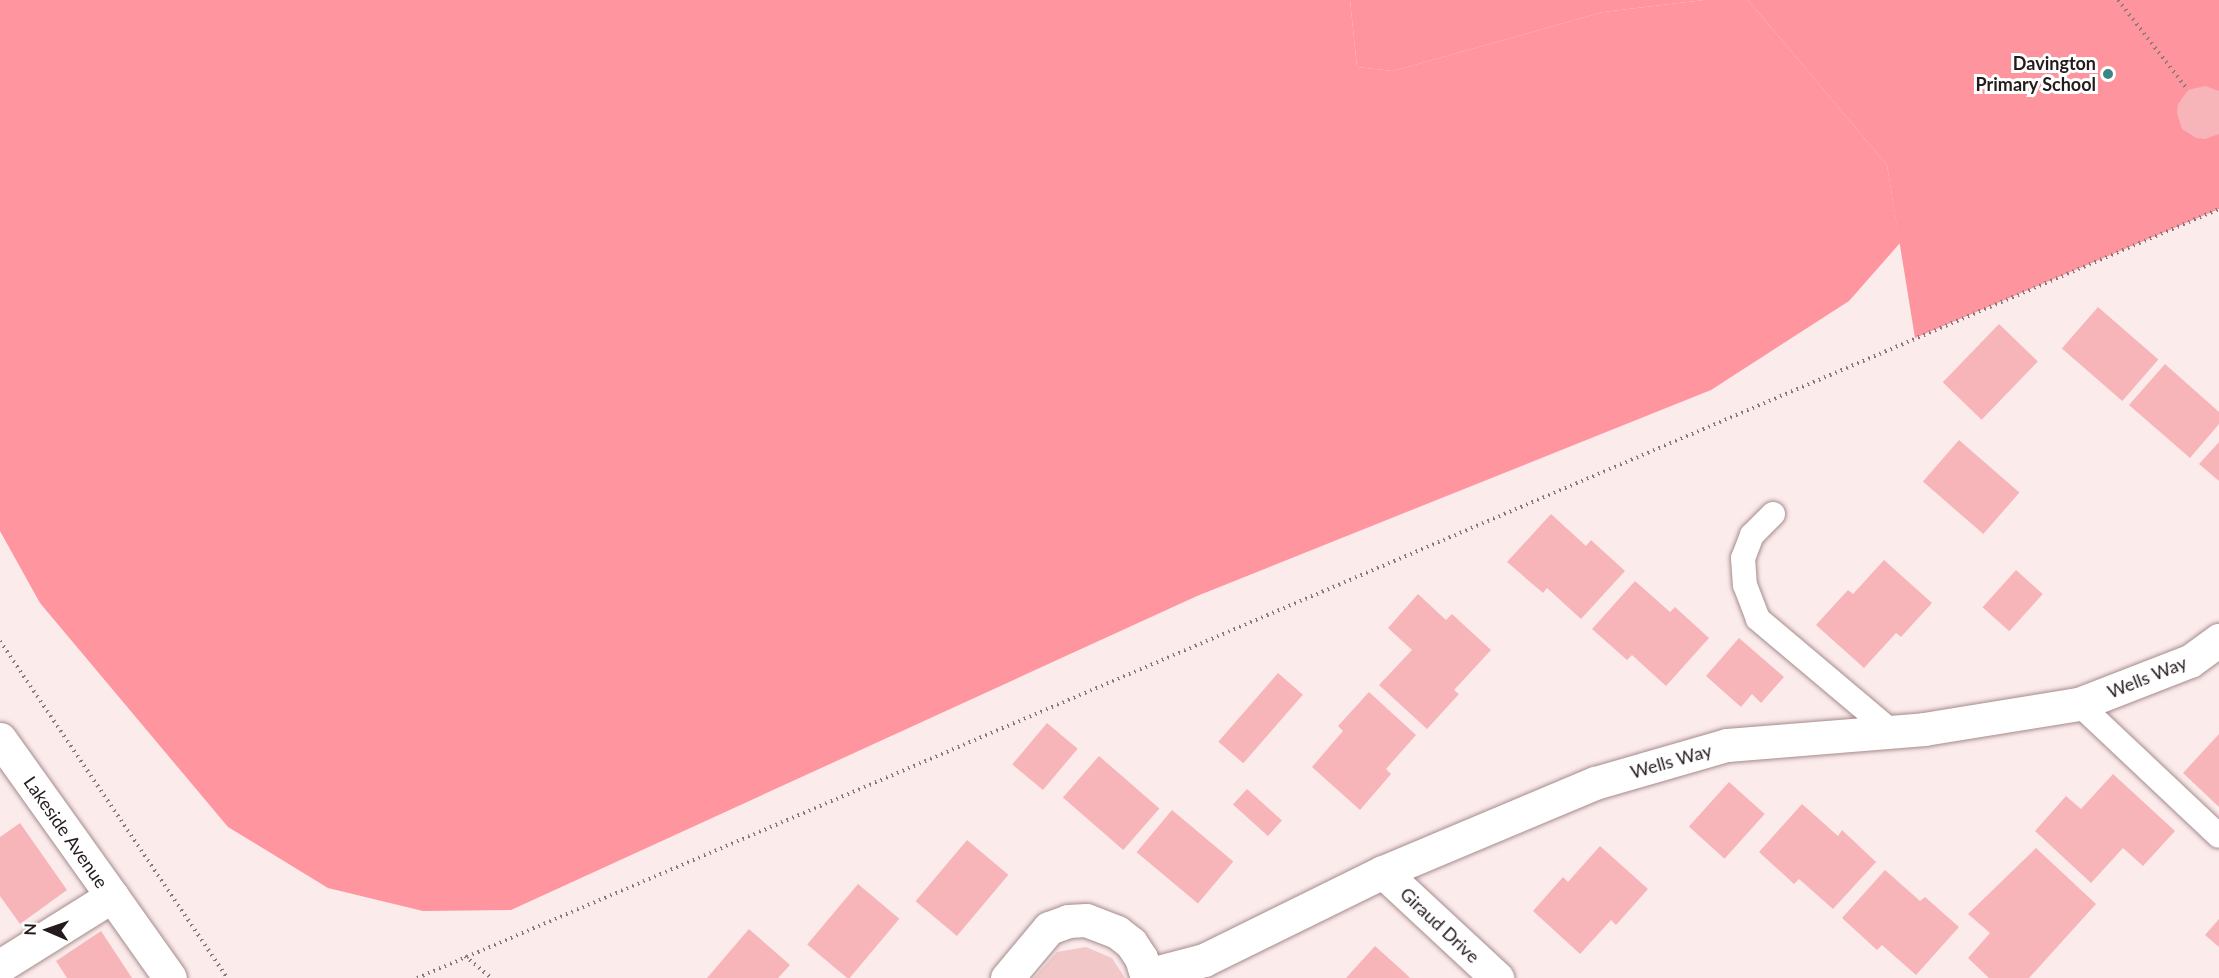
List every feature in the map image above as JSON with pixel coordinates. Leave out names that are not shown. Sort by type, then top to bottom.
[{"type":"street","name":"Wells Way","points":[[1007,978],[1049,928],[1068,921],[1086,920],[1117,932],[1141,958],[1147,977],[1204,960],[1383,872],[1595,783],[1727,745],[1891,731],[2079,704],[2190,661],[2219,640]]},
{"type":"street","name":"Lakeside Avenue","points":[[0,739],[170,978]]},
{"type":"street","name":"Giraud Drive","points":[[1383,872],[1497,978]]},
{"type":"street","name":"Lakeside Avenue","points":[[0,966],[112,896]]},
{"type":"lane","points":[[1773,514],[1752,535],[1743,558],[1745,585],[1758,619],[1891,731]]},
{"type":"lane","points":[[2079,704],[2219,836]]},
{"type":"path","points":[[2118,0],[2188,90]]},
{"type":"path","points":[[417,978],[2219,209]]},
{"type":"path","points":[[0,641],[227,978]]},
{"type":"path","points":[[465,956],[491,978]]},
{"type":"shaded area","points":[[0,0],[1350,0],[1357,67],[1393,71],[1603,12],[1704,0],[1748,0],[1887,165],[1900,243],[1849,301],[1711,390],[1197,596],[511,910],[423,911],[328,888],[228,827],[40,603],[0,531]]},
{"type":"shaded area","points":[[1350,0],[1704,0],[1603,12],[1393,71],[1357,67]]},
{"type":"shaded area","points":[[1748,0],[2219,0],[2219,209],[1915,338],[1887,165]]},
{"type":"shaded area","points":[[1086,947],[1112,958],[1125,978],[1034,978],[1057,952]]},
{"type":"building","points":[[2205,86],[2219,91],[2219,134],[2205,139],[2196,138],[2182,129],[2177,113],[2178,104],[2188,90]]},
{"type":"building","points":[[2098,307],[2158,359],[2122,401],[2062,349]]},
{"type":"building","points":[[1999,324],[2038,362],[1982,420],[1943,382]]},
{"type":"building","points":[[2165,364],[2219,412],[2219,424],[2190,458],[2129,405]]},
{"type":"building","points":[[1959,440],[2019,492],[1983,534],[1923,482]]},
{"type":"building","points":[[2219,442],[2219,481],[2199,464]]},
{"type":"building","points":[[1551,514],[1586,546],[1591,540],[1625,571],[1581,619],[1547,588],[1543,593],[1507,562]]},
{"type":"building","points":[[1884,560],[1932,603],[1901,637],[1896,633],[1864,668],[1816,625],[1848,590],[1853,594]]},
{"type":"building","points":[[2016,570],[2043,594],[2009,631],[1983,607]]},
{"type":"building","points":[[1635,581],[1670,612],[1675,607],[1709,638],[1666,686],[1632,655],[1627,660],[1592,629]]},
{"type":"building","points":[[1418,594],[1446,620],[1452,614],[1491,650],[1454,690],[1459,694],[1427,729],[1379,685],[1412,650],[1388,628]]},
{"type":"building","points":[[1739,638],[1784,677],[1761,703],[1752,694],[1741,707],[1706,676]]},
{"type":"building","points":[[1278,673],[1303,695],[1243,763],[1218,742]]},
{"type":"building","points":[[1369,692],[1416,735],[1386,769],[1391,774],[1360,810],[1312,767],[1343,731],[1338,726]]},
{"type":"building","points":[[1047,723],[1078,749],[1043,790],[1012,764]]},
{"type":"building","points":[[2219,734],[2219,807],[2183,773]]},
{"type":"building","points":[[1099,756],[1159,808],[1123,850],[1063,798]]},
{"type":"building","points":[[2113,774],[2175,831],[2143,866],[2123,848],[2091,883],[2035,831],[2066,796],[2081,809]]},
{"type":"building","points":[[1729,782],[1765,814],[1725,859],[1689,827]]},
{"type":"building","points":[[1247,789],[1282,820],[1268,836],[1233,805]]},
{"type":"building","points":[[1802,804],[1838,836],[1842,830],[1876,862],[1833,909],[1799,879],[1794,884],[1759,852]]},
{"type":"building","points":[[1172,810],[1233,861],[1198,904],[1137,852]]},
{"type":"building","points":[[20,823],[67,890],[20,924],[0,896],[0,837]]},
{"type":"building","points":[[967,840],[1008,875],[957,936],[916,901]]},
{"type":"building","points":[[1600,846],[1648,889],[1616,925],[1611,920],[1580,954],[1533,911],[1563,877],[1568,882]]},
{"type":"building","points":[[2036,848],[2096,904],[2029,978],[1989,978],[1968,958],[1990,933],[1968,914]]},
{"type":"building","points":[[1885,870],[1920,901],[1925,897],[1959,927],[1916,975],[1882,945],[1877,950],[1842,918]]},
{"type":"building","points":[[858,884],[899,919],[850,978],[807,945]]},
{"type":"building","points":[[2219,919],[2219,947],[2205,935]]},
{"type":"building","points":[[749,929],[790,965],[778,978],[707,978]]},
{"type":"building","points":[[101,931],[132,978],[67,978],[56,961]]},
{"type":"building","points":[[1375,946],[1405,973],[1410,978],[1346,978]]},
{"type":"place","name":"Davington Primary School","points":[[2108,74]]}]
